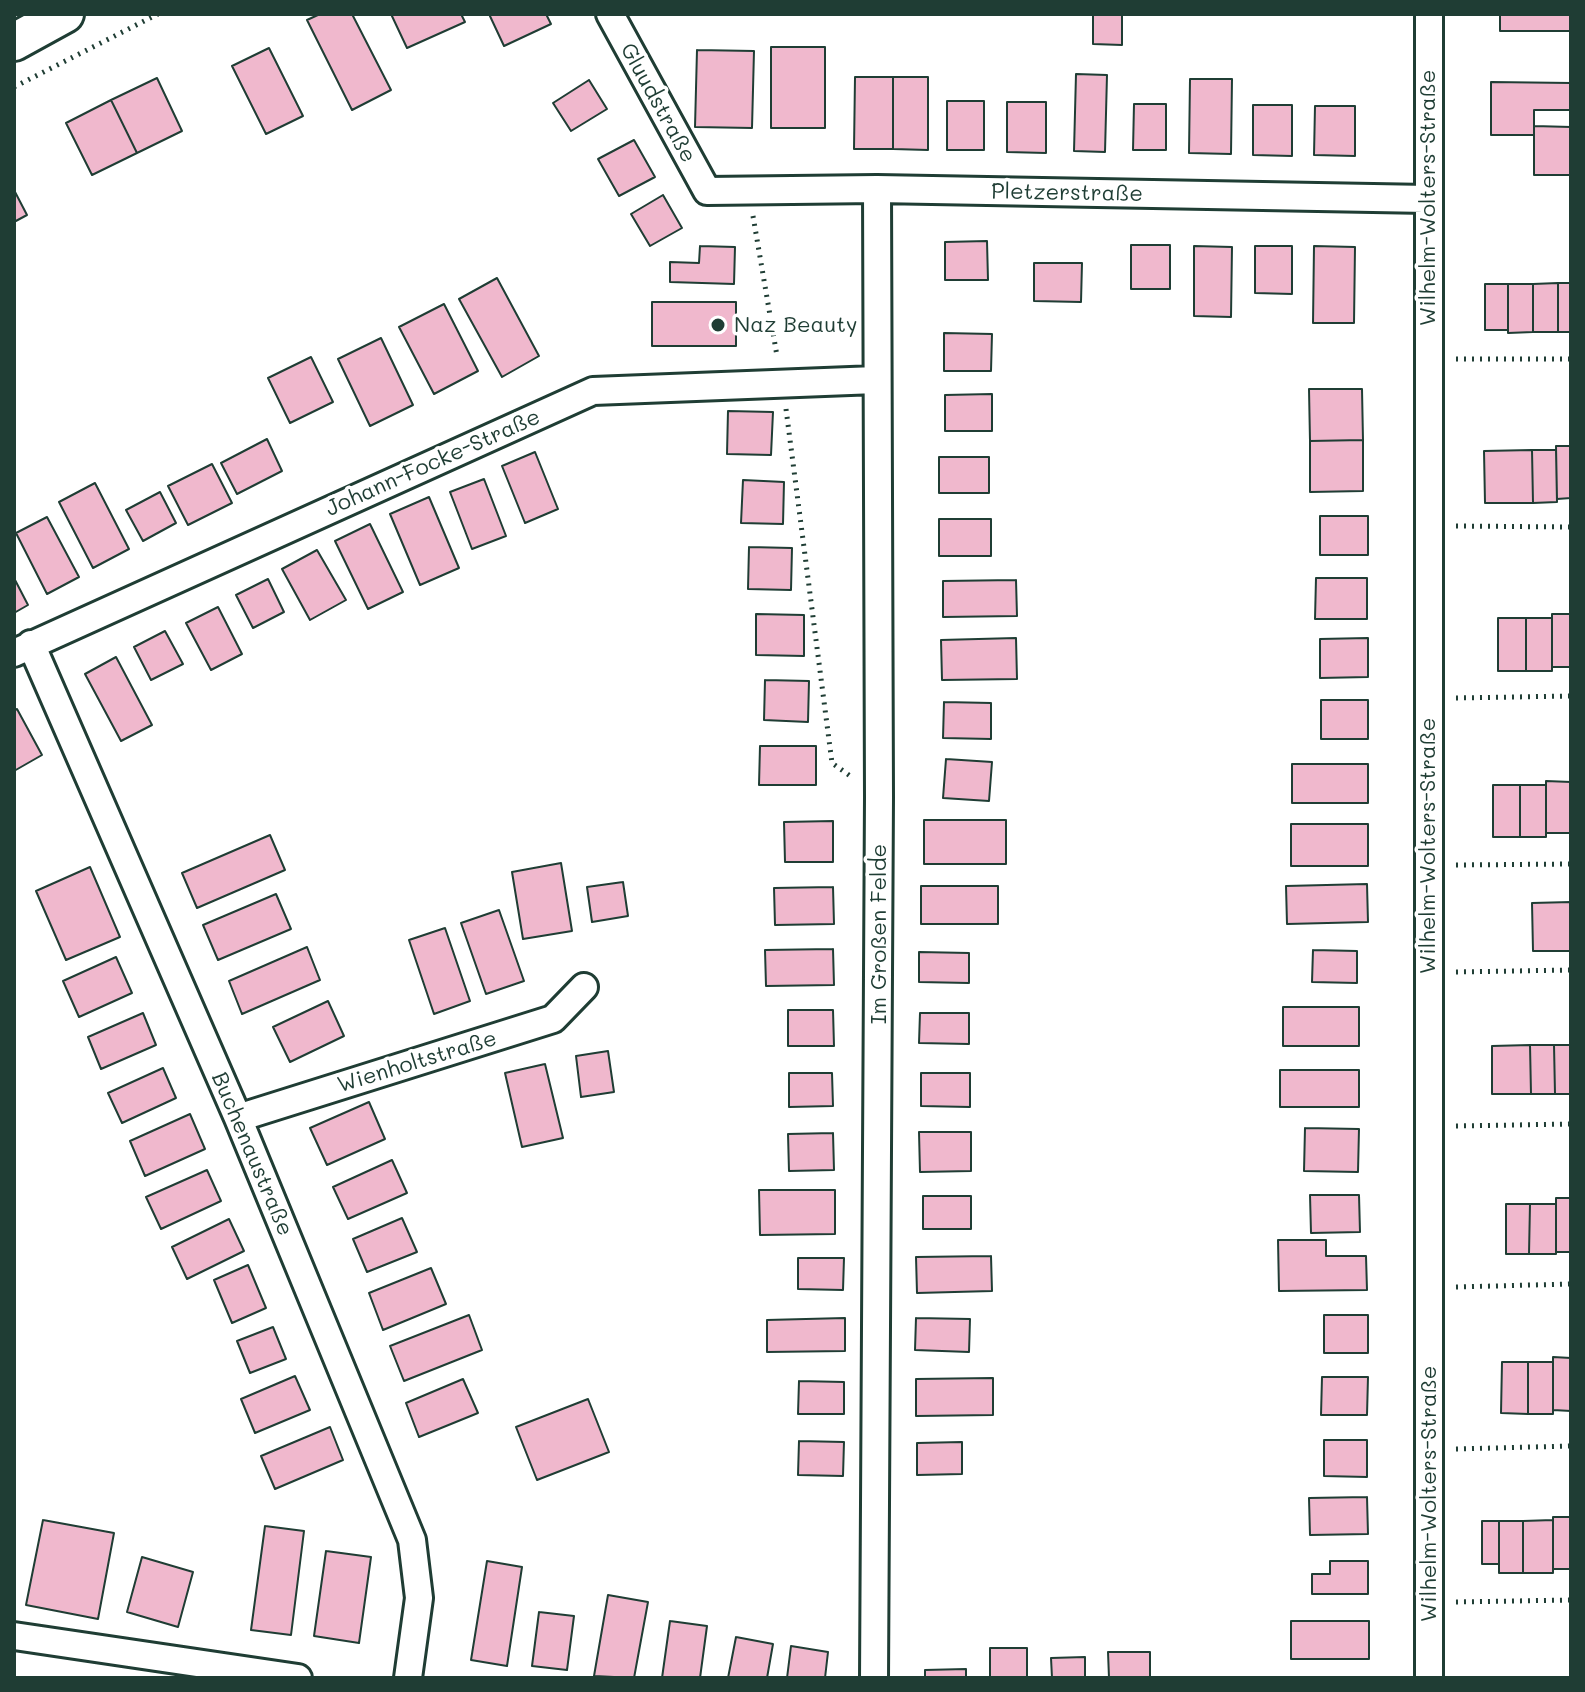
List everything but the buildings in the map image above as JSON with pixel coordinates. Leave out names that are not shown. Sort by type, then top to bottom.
[{"type":"main road","points":[[14,42],[65,14]]},
{"type":"street","name":"Gluudstraße","points":[[610,14],[707,191]]},
{"type":"street","name":"Wilhelm-Wolters-Straße","points":[[1429,14],[1429,1678]]},
{"type":"street","name":"Pletzerstraße","points":[[707,191],[877,189],[1428,199]]},
{"type":"street","name":"Im Großen Felde","points":[[874,1678],[879,797],[877,189]]},
{"type":"street","name":"Johann-Focke-Straße","points":[[23,648],[593,391],[876,380]]},
{"type":"street","name":"Buchenaustraße","points":[[23,648],[238,1118],[412,1540],[419,1598],[408,1678]]},
{"type":"street","name":"Wienholtstraße","points":[[238,1118],[553,1019],[584,987]]},
{"type":"street","points":[[14,1636],[298,1678]]},
{"type":"path","points":[[14,87],[158,14]]},
{"type":"path","points":[[749,191],[782,383],[832,763],[879,797]]},
{"type":"path","points":[[1428,359],[1571,359]]},
{"type":"path","points":[[1428,526],[1571,527]]},
{"type":"path","points":[[1428,698],[1571,696]]},
{"type":"path","points":[[1429,865],[1571,864]]},
{"type":"path","points":[[1429,972],[1571,970]]},
{"type":"path","points":[[1429,1126],[1571,1124]]},
{"type":"path","points":[[1429,1288],[1571,1284]]},
{"type":"path","points":[[1429,1450],[1571,1446]]},
{"type":"path","points":[[1429,1603],[1571,1600]]},
{"type":"place","name":"Naz Beauty","points":[[718,325]]}]
